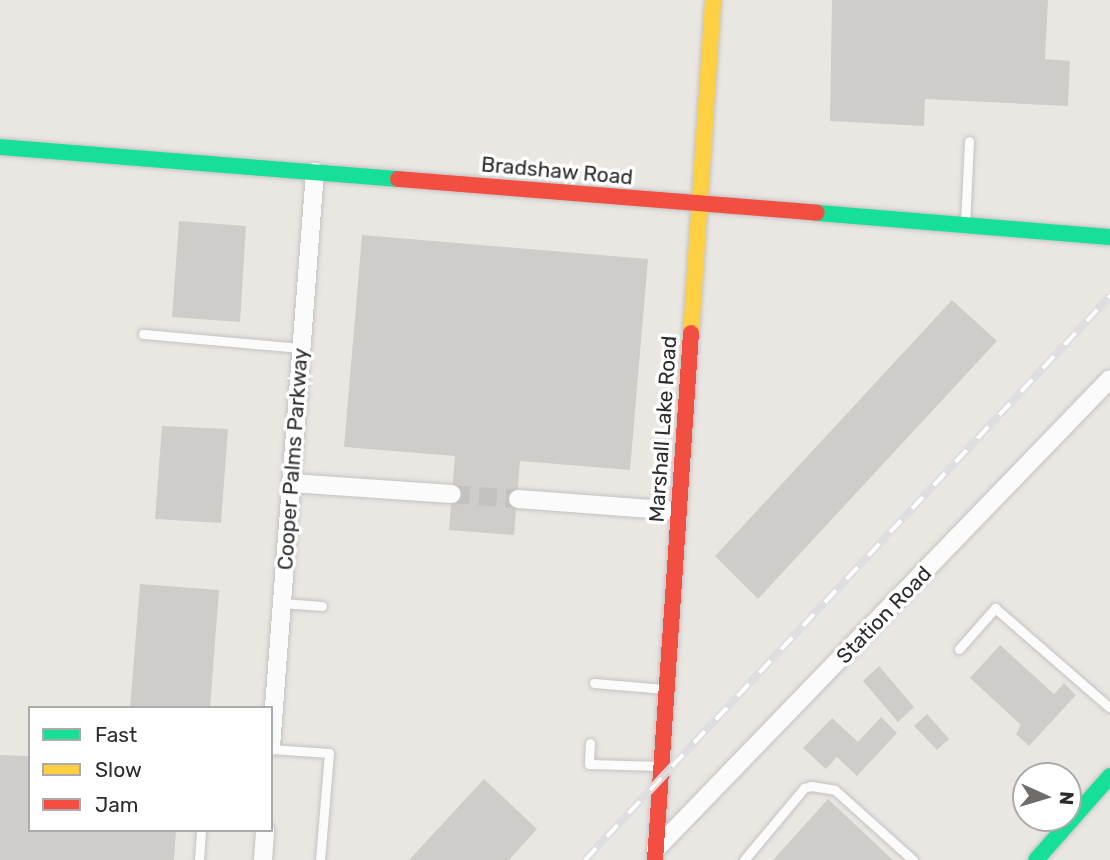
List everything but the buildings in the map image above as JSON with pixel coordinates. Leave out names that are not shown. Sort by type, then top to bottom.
[{"type":"street","name":"Marshall Lake Road","points":[[656,854],[713,0]]},
{"type":"street","name":"Bradshaw Road","points":[[0,147],[1110,237]]},
{"type":"street","name":"Cooper Palms Parkway","points":[[273,721],[315,172]]},
{"type":"street","name":"Station Road","points":[[656,854],[1110,379]]},
{"type":"street","points":[[291,483],[453,494]]},
{"type":"street","points":[[518,499],[678,511]]},
{"type":"street","points":[[1036,860],[1110,776]]},
{"type":"street","points":[[263,860],[265,832]]},
{"type":"lane","points":[[965,225],[969,141]]},
{"type":"lane","points":[[143,334],[301,348]]},
{"type":"lane","points":[[282,603],[323,606]]},
{"type":"lane","points":[[959,649],[995,608],[1110,708]]},
{"type":"lane","points":[[594,683],[667,689]]},
{"type":"lane","points":[[590,743],[589,764],[662,766]]},
{"type":"lane","points":[[273,747],[329,753],[320,860]]},
{"type":"lane","points":[[744,860],[804,788],[811,786],[835,790],[912,860]]},
{"type":"lane","points":[[199,860],[201,832]]},
{"type":"tunnel","points":[[452,494],[518,499]]},
{"type":"railway","points":[[585,860],[1110,296]]},
{"type":"traffic: fast","points":[[0,147],[398,179]]},
{"type":"traffic: fast","points":[[817,213],[1110,237]]},
{"type":"traffic: fast","points":[[1036,860],[1110,776]]},
{"type":"traffic: slow","points":[[691,333],[713,0]]},
{"type":"traffic: jam","points":[[398,179],[817,213]]},
{"type":"traffic: jam","points":[[655,860],[691,333]]}]
